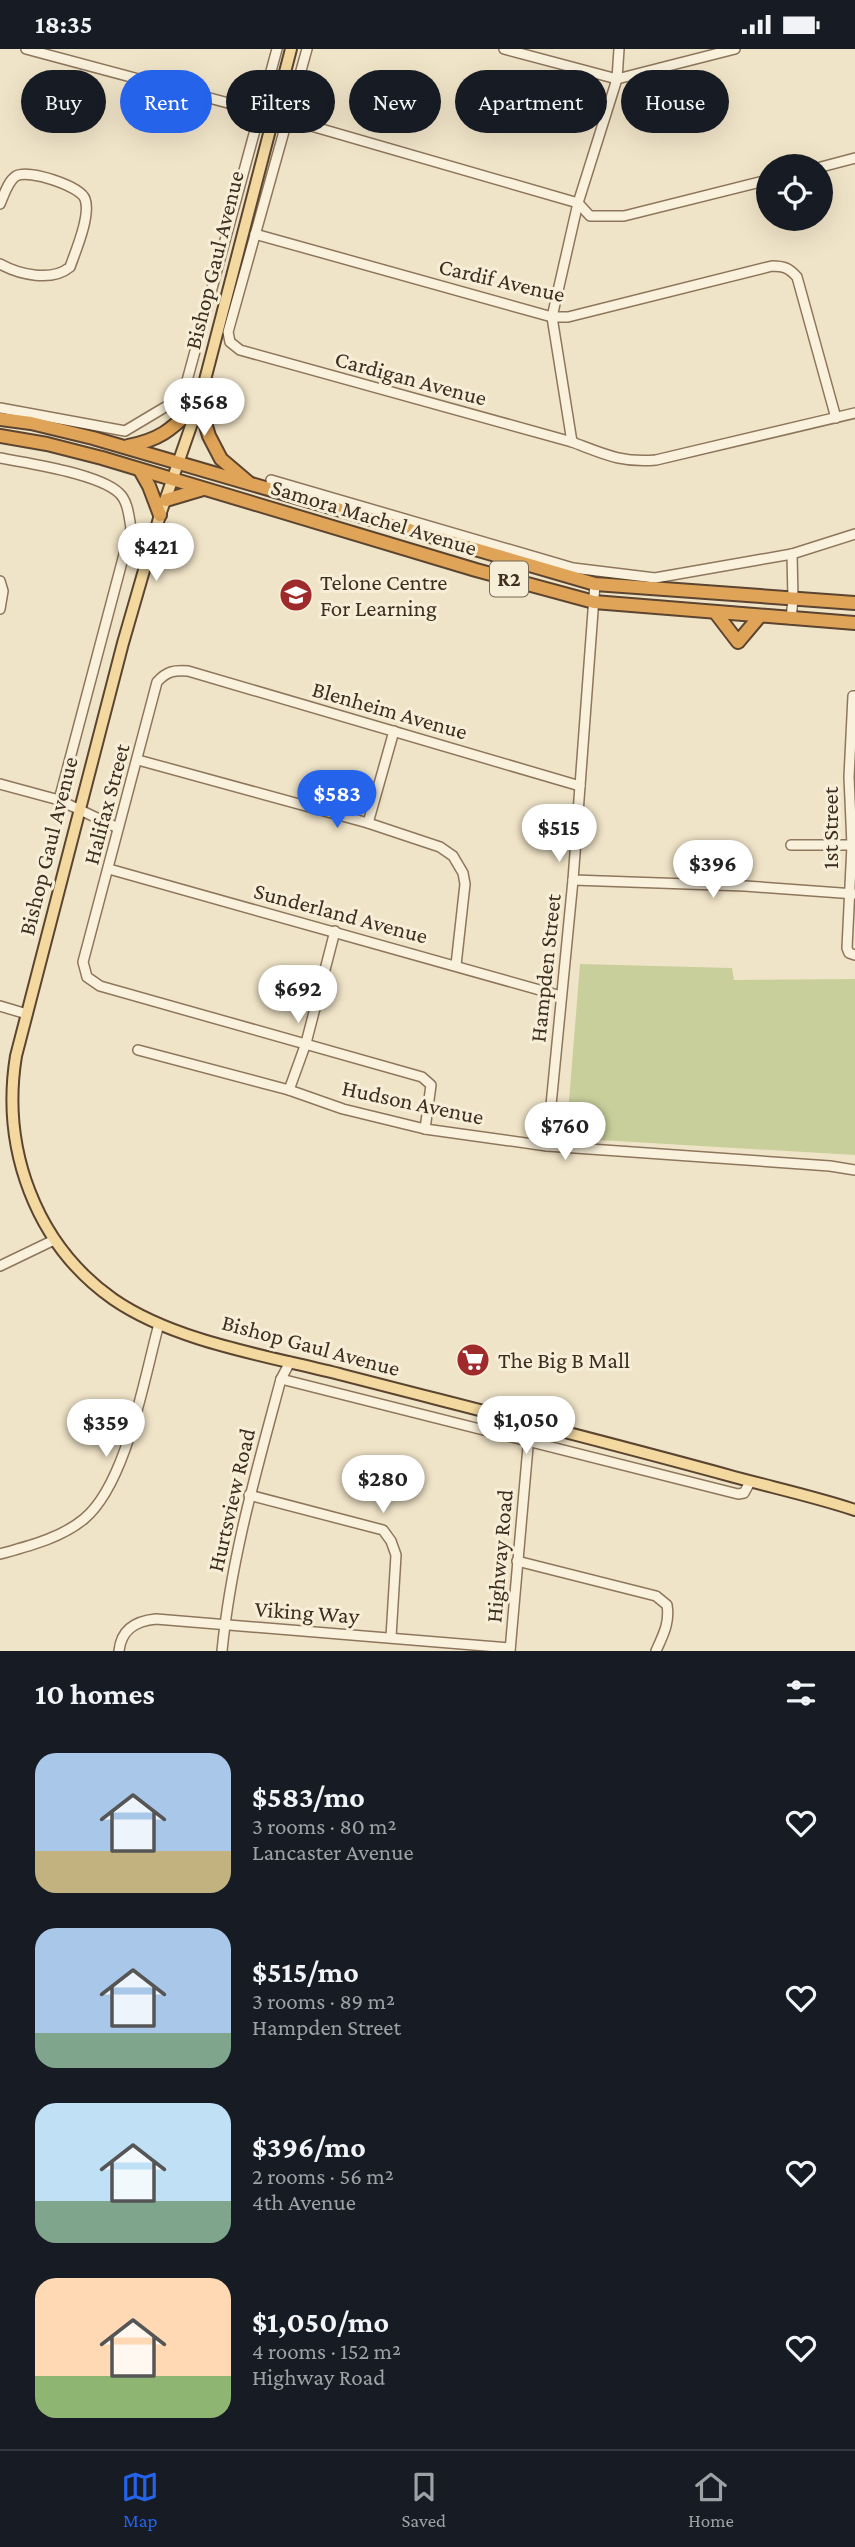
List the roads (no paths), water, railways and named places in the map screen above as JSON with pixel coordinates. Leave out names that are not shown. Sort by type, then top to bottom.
[{"type":"highway","points":[[124,446],[145,443],[166,434],[199,403],[209,436],[221,459],[251,484]]},
{"type":"highway","name":"R2","points":[[0,419],[58,429],[179,464]]},
{"type":"highway","name":"R2","points":[[0,436],[79,452],[173,479]]},
{"type":"highway","name":"Samora Machel Avenue","points":[[179,464],[595,584],[855,603]]},
{"type":"highway","points":[[140,470],[160,515]]},
{"type":"highway","name":"Samora Machel Avenue","points":[[173,479],[514,581],[594,602],[855,623]]},
{"type":"highway","points":[[166,500],[207,489]]},
{"type":"highway","points":[[715,612],[738,642],[760,616]]},
{"type":"main road","name":"Bishop Gaul Avenue","points":[[285,70],[290,49]]},
{"type":"main road","name":"Bishop Gaul Avenue","points":[[268,133],[199,403],[160,515],[78,809],[14,1070],[14,1132],[21,1170],[34,1206],[54,1240],[85,1275],[110,1297],[159,1324],[209,1341],[852,1509]]},
{"type":"street","points":[[26,49],[226,101]]},
{"type":"street","points":[[272,70],[277,49]]},
{"type":"street","name":"Bishop Gaul Avenue","points":[[301,70],[307,49]]},
{"type":"street","points":[[504,49],[617,79],[735,49]]},
{"type":"street","points":[[572,442],[552,317],[578,204],[617,79],[619,49]]},
{"type":"street","points":[[0,408],[125,431],[177,400],[185,388],[255,133]]},
{"type":"street","name":"Bishop Gaul Avenue","points":[[240,350],[230,342],[228,332],[282,133]]},
{"type":"street","points":[[334,133],[578,204],[590,216],[624,216],[756,183]]},
{"type":"street","points":[[833,164],[855,158]]},
{"type":"street","points":[[0,204],[11,180],[18,175],[27,174],[77,189],[85,196],[88,211],[71,267],[63,273],[54,276],[26,273],[0,264]]},
{"type":"street","name":"Cardif Avenue","points":[[255,234],[552,317],[568,317],[772,266],[783,266],[797,277],[836,418]]},
{"type":"street","name":"Cardigan Avenue","points":[[240,350],[572,442],[631,462],[656,460],[855,413]]},
{"type":"street","name":"Bishop Gaul Avenue","points":[[0,458],[35,464],[103,483],[120,494],[128,510],[131,528],[59,800]]},
{"type":"street","points":[[271,480],[573,568],[655,577],[792,554],[855,534]]},
{"type":"street","points":[[791,619],[792,554]]},
{"type":"street","points":[[0,581],[3,591],[0,609]]},
{"type":"street","name":"Hampden Street","points":[[547,1146],[573,880],[595,584]]},
{"type":"street","name":"Halifax Street","points":[[188,671],[175,670],[165,673],[157,682],[83,962],[84,971],[92,982],[100,986],[306,1043]]},
{"type":"street","name":"Blenheim Avenue","points":[[188,671],[580,786]]},
{"type":"street","name":"1st Street","points":[[854,696],[854,845],[847,948],[849,953],[855,955]]},
{"type":"street","points":[[369,824],[394,731]]},
{"type":"street","points":[[138,761],[440,846],[453,856],[463,873],[465,884],[456,965]]},
{"type":"street","points":[[0,784],[59,800],[118,828]]},
{"type":"street","points":[[791,845],[854,845]]},
{"type":"street","name":"Sunderland Avenue","points":[[109,869],[561,996]]},
{"type":"street","points":[[573,880],[733,885],[852,894]]},
{"type":"street","points":[[289,1090],[306,1043],[335,931]]},
{"type":"street","points":[[0,1006],[27,1014]]},
{"type":"street","points":[[306,1043],[428,1080],[431,1091],[425,1129]]},
{"type":"street","name":"Hudson Avenue","points":[[138,1049],[289,1090],[343,1109],[425,1129],[547,1146],[855,1170]]},
{"type":"street","points":[[0,1266],[54,1240]]},
{"type":"street","points":[[0,1554],[72,1528],[86,1517],[104,1496],[123,1457],[159,1324]]},
{"type":"street","name":"Hurtsview Road","points":[[222,1651],[233,1566],[249,1495],[281,1379],[290,1362]]},
{"type":"street","points":[[281,1379],[738,1494],[744,1493],[750,1482]]},
{"type":"street","name":"Highway Road","points":[[510,1649],[530,1424]]},
{"type":"street","points":[[249,1495],[383,1530],[396,1555],[391,1637]]},
{"type":"street","points":[[517,1561],[656,1596],[667,1605],[669,1615],[667,1628],[656,1651]]},
{"type":"street","name":"Viking Way","points":[[118,1651],[122,1634],[146,1620],[391,1637],[510,1649]]},
{"type":"place","name":"Telone Centre For Learning","points":[[296,595]]},
{"type":"place","name":"The Big B Mall","points":[[473,1360]]}]
